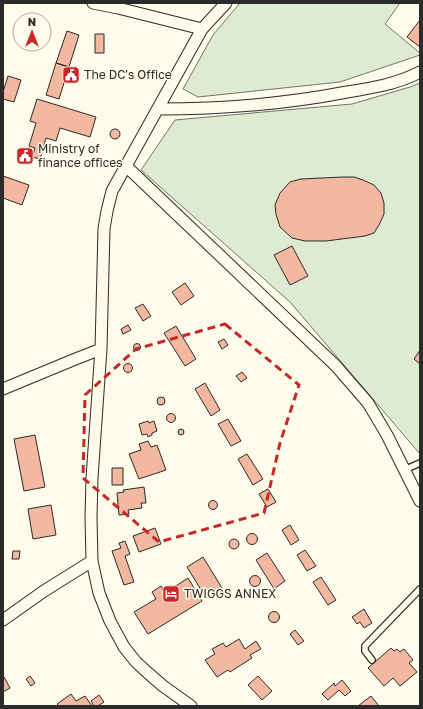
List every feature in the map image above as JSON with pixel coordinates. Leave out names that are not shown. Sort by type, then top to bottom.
[{"type":"street","points":[[93,3],[202,29]]},
{"type":"street","points":[[191,706],[148,673],[136,662],[124,647],[110,621],[99,593],[92,561],[92,478],[101,349],[104,228],[112,192],[202,29],[226,3]]},
{"type":"street","points":[[158,110],[248,106],[316,98],[388,85],[409,78],[420,72]]},
{"type":"street","points":[[126,167],[336,366],[368,402],[387,435],[420,501]]},
{"type":"street","points":[[3,389],[101,349]]},
{"type":"street","points":[[3,620],[44,591],[92,561]]},
{"type":"lane","points":[[404,470],[420,463]]},
{"type":"lane","points":[[372,660],[365,651],[365,646],[420,589]]},
{"type":"highlighted area","points":[[225,324],[299,385],[280,443],[264,513],[159,542],[83,478],[85,395],[136,349]]},
{"type":"green space","points":[[240,3],[400,3],[385,24],[420,53],[420,55],[340,82],[198,97],[183,89],[213,35]]},
{"type":"green space","points":[[420,83],[420,454],[290,302],[141,170],[175,120],[352,104]]},
{"type":"building","points":[[420,20],[420,47],[407,37]]},
{"type":"building","points":[[67,31],[79,35],[69,67],[56,63]]},
{"type":"building","points":[[95,34],[104,34],[104,53],[95,53]]},
{"type":"building","points":[[56,63],[69,67],[59,99],[46,95]]},
{"type":"building","points":[[8,76],[21,80],[14,102],[3,99],[3,92]]},
{"type":"building","points":[[37,99],[96,117],[90,137],[60,128],[56,141],[46,138],[40,159],[32,157],[35,148],[29,146],[36,123],[30,121]]},
{"type":"building","points":[[115,129],[120,134],[115,139],[110,134]]},
{"type":"building","points":[[3,176],[29,185],[22,205],[3,198]]},
{"type":"building","points":[[354,177],[363,180],[374,185],[381,193],[384,203],[384,214],[374,233],[365,236],[326,241],[305,241],[292,238],[280,227],[275,205],[280,193],[290,182],[301,179]]},
{"type":"building","points":[[292,246],[308,276],[290,285],[274,255]]},
{"type":"building","points":[[185,283],[194,296],[181,305],[172,292]]},
{"type":"building","points":[[143,304],[151,316],[143,321],[135,308]]},
{"type":"building","points":[[128,325],[131,330],[123,334],[121,329]]},
{"type":"building","points":[[176,326],[196,359],[185,366],[164,333]]},
{"type":"building","points":[[224,339],[228,345],[222,349],[218,342]]},
{"type":"building","points":[[137,343],[140,344],[140,350],[137,351],[134,350],[133,347],[134,344]]},
{"type":"building","points":[[420,350],[420,364],[414,359]]},
{"type":"building","points":[[128,363],[133,368],[128,373],[123,368]]},
{"type":"building","points":[[242,372],[247,378],[241,382],[236,376]]},
{"type":"building","points":[[205,383],[220,410],[211,416],[195,389]]},
{"type":"building","points":[[159,397],[163,397],[165,401],[163,405],[159,405],[157,403],[157,399]]},
{"type":"building","points":[[171,413],[176,418],[171,423],[166,418]]},
{"type":"building","points":[[228,419],[241,441],[231,446],[218,424]]},
{"type":"building","points":[[148,421],[149,423],[154,421],[157,431],[148,437],[147,434],[142,435],[139,424]]},
{"type":"building","points":[[181,429],[184,432],[181,435],[178,432]]},
{"type":"building","points":[[35,435],[45,487],[24,491],[14,439]]},
{"type":"building","points":[[148,441],[151,447],[157,445],[166,470],[139,479],[129,454],[141,450],[139,444]]},
{"type":"building","points":[[247,454],[263,479],[253,485],[238,459]]},
{"type":"building","points":[[112,468],[123,468],[123,485],[112,485]]},
{"type":"building","points":[[144,487],[146,503],[141,503],[142,508],[128,510],[129,514],[119,515],[117,493],[124,492],[123,490]]},
{"type":"building","points":[[268,489],[276,502],[267,507],[259,494]]},
{"type":"building","points":[[213,500],[218,505],[213,510],[208,505]]},
{"type":"building","points":[[51,505],[56,535],[33,539],[28,509]]},
{"type":"building","points":[[290,525],[299,540],[291,545],[282,530]]},
{"type":"building","points":[[155,528],[161,544],[139,552],[133,536]]},
{"type":"building","points":[[250,534],[254,534],[256,535],[256,543],[250,544],[247,541],[247,537]]},
{"type":"building","points":[[232,539],[236,539],[238,540],[238,548],[232,549],[229,546],[229,542]]},
{"type":"building","points":[[125,541],[130,554],[125,556],[134,582],[124,585],[112,551],[121,548],[119,543]]},
{"type":"building","points":[[305,550],[316,566],[307,571],[297,555]]},
{"type":"building","points":[[13,551],[20,551],[19,559],[12,559]]},
{"type":"building","points":[[267,553],[285,581],[274,589],[256,560]]},
{"type":"building","points":[[203,557],[222,588],[206,598],[187,567]]},
{"type":"building","points":[[253,576],[257,576],[259,577],[259,585],[253,586],[250,583],[250,579]]},
{"type":"building","points":[[321,577],[336,600],[328,605],[313,582]]},
{"type":"building","points":[[188,578],[202,601],[148,634],[134,612],[156,599],[152,592],[161,586],[165,593]]},
{"type":"building","points":[[364,609],[372,623],[364,628],[360,622],[357,624],[352,617]]},
{"type":"building","points":[[272,612],[276,612],[278,613],[278,621],[272,622],[269,619],[269,615]]},
{"type":"building","points":[[295,630],[304,641],[298,645],[290,634]]},
{"type":"building","points":[[239,639],[245,649],[256,641],[261,649],[250,655],[252,658],[230,672],[228,670],[217,677],[205,660],[215,654],[212,649],[223,643],[226,647]]},
{"type":"building","points":[[391,648],[394,651],[397,649],[400,652],[404,649],[413,660],[409,663],[417,672],[400,686],[393,678],[384,686],[368,668]]},
{"type":"building","points":[[30,676],[35,683],[31,686],[26,679]]},
{"type":"building","points":[[258,676],[272,691],[262,700],[248,685]]},
{"type":"building","points":[[4,677],[10,688],[3,692],[3,678]]},
{"type":"building","points":[[342,680],[351,691],[345,696],[339,690],[328,700],[322,694],[334,683],[335,686]]},
{"type":"building","points":[[71,694],[76,701],[85,696],[92,706],[59,706],[57,704]]},
{"type":"building","points":[[99,695],[104,702],[98,706],[94,706],[91,701]]},
{"type":"building","points":[[371,696],[379,706],[358,706]]},
{"type":"place","name":"The DC's Office","points":[[71,75]]},
{"type":"place","name":"Ministry of finance offices","points":[[25,156]]},
{"type":"place","name":"TWIGGS ANNEX","points":[[171,594]]}]
